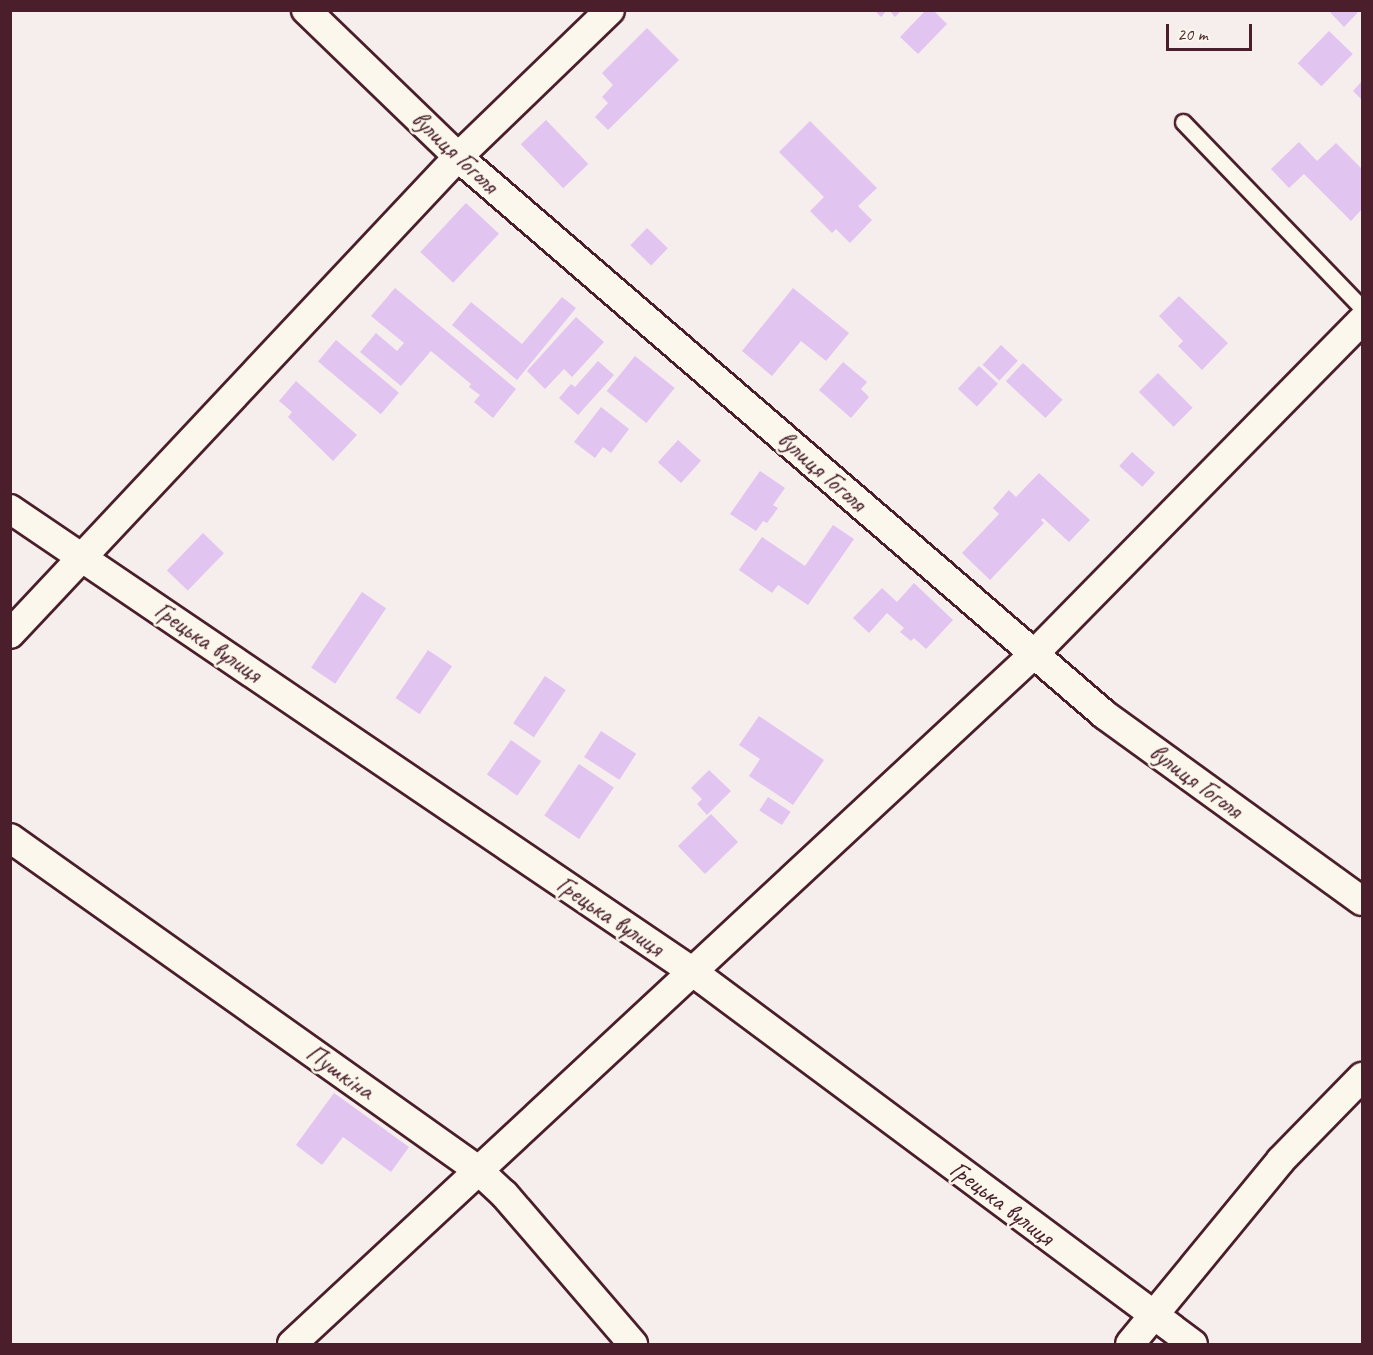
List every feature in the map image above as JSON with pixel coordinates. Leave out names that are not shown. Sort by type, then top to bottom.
[{"type":"street","name":"вулиця Гоголя","points":[[306,10],[458,158],[1105,715],[1362,901]]},
{"type":"street","points":[[10,634],[458,158],[610,10]]},
{"type":"street","points":[[292,1344],[1034,654],[1362,320]]},
{"type":"street","name":"Грецька вулиця","points":[[10,509],[693,972],[1192,1344]]},
{"type":"street","name":"Пушкіна","points":[[10,838],[478,1170],[504,1194],[633,1344]]},
{"type":"street","points":[[1130,1344],[1281,1160],[1362,1077]]},
{"type":"lane","points":[[1183,122],[1362,308]]},
{"type":"building","points":[[874,10],[887,10],[881,17]]},
{"type":"building","points":[[889,10],[902,10],[895,17]]},
{"type":"building","points":[[926,10],[933,10],[947,24],[918,54],[900,37]]},
{"type":"building","points":[[1328,10],[1360,10],[1344,27]]},
{"type":"building","points":[[647,28],[679,60],[608,130],[595,117],[608,103],[602,97],[613,85],[602,73]]},
{"type":"building","points":[[1329,31],[1353,54],[1321,86],[1298,63]]},
{"type":"building","points":[[1362,81],[1362,100],[1353,91]]},
{"type":"building","points":[[546,120],[588,164],[563,188],[521,144]]},
{"type":"building","points":[[810,121],[877,188],[858,206],[872,220],[850,243],[836,229],[832,233],[810,211],[824,197],[779,152]]},
{"type":"building","points":[[1299,142],[1317,161],[1336,143],[1362,169],[1362,209],[1351,221],[1304,174],[1289,188],[1271,169]]},
{"type":"building","points":[[466,203],[499,234],[453,283],[420,252]]},
{"type":"building","points":[[647,228],[668,248],[651,265],[630,245]]},
{"type":"building","points":[[395,288],[516,389],[493,418],[474,402],[480,395],[469,387],[471,384],[431,351],[401,386],[360,352],[376,333],[397,351],[404,343],[371,316]]},
{"type":"building","points":[[793,288],[849,333],[826,361],[801,341],[772,376],[742,351]]},
{"type":"building","points":[[1179,296],[1228,343],[1202,370],[1178,346],[1183,341],[1159,316]]},
{"type":"building","points":[[562,297],[576,308],[517,380],[452,325],[471,302],[522,344]]},
{"type":"building","points":[[576,317],[604,342],[572,377],[564,369],[545,389],[527,371]]},
{"type":"building","points":[[336,340],[399,393],[381,414],[318,361]]},
{"type":"building","points":[[1001,345],[1018,361],[999,380],[983,365]]},
{"type":"building","points":[[635,356],[675,388],[646,423],[607,391]]},
{"type":"building","points":[[598,361],[614,375],[578,415],[559,398],[571,384],[575,387]]},
{"type":"building","points":[[843,362],[867,382],[861,389],[869,397],[851,418],[819,390]]},
{"type":"building","points":[[1023,363],[1062,400],[1045,418],[1006,381]]},
{"type":"building","points":[[979,366],[998,384],[977,406],[958,389]]},
{"type":"building","points":[[1158,373],[1193,408],[1174,427],[1139,392]]},
{"type":"building","points":[[296,381],[357,435],[333,461],[288,417],[292,412],[279,401]]},
{"type":"building","points":[[601,407],[629,429],[611,453],[603,447],[595,458],[574,442]]},
{"type":"building","points":[[678,440],[701,461],[681,483],[658,462]]},
{"type":"building","points":[[1132,452],[1155,473],[1142,487],[1119,466]]},
{"type":"building","points":[[760,471],[785,488],[773,505],[778,508],[767,523],[763,521],[756,531],[730,514]]},
{"type":"building","points":[[1039,473],[1090,520],[1069,542],[1043,518],[1041,520],[1044,523],[990,580],[962,553],[999,514],[993,508],[1009,490],[1016,497]]},
{"type":"building","points":[[833,525],[854,539],[808,605],[778,585],[772,593],[739,570],[762,537],[805,566]]},
{"type":"building","points":[[203,533],[224,553],[188,591],[167,570]]},
{"type":"building","points":[[914,583],[953,620],[926,649],[914,638],[911,641],[900,632],[904,628],[887,613],[869,633],[853,618],[882,588],[897,602]]},
{"type":"building","points":[[362,592],[386,608],[335,684],[311,667]]},
{"type":"building","points":[[428,650],[452,666],[420,714],[396,698]]},
{"type":"building","points":[[545,676],[566,690],[534,737],[513,723]]},
{"type":"building","points":[[759,716],[824,760],[793,805],[749,776],[760,759],[739,745]]},
{"type":"building","points":[[601,731],[636,754],[619,780],[584,757]]},
{"type":"building","points":[[511,740],[541,761],[517,796],[487,774]]},
{"type":"building","points":[[579,764],[614,787],[579,839],[544,815]]},
{"type":"building","points":[[709,770],[731,791],[707,815],[697,804],[702,799],[691,788]]},
{"type":"building","points":[[768,797],[791,812],[782,825],[759,810]]},
{"type":"building","points":[[711,814],[738,842],[705,874],[678,846]]},
{"type":"building","points":[[334,1093],[409,1147],[391,1172],[343,1137],[322,1165],[296,1145]]}]
